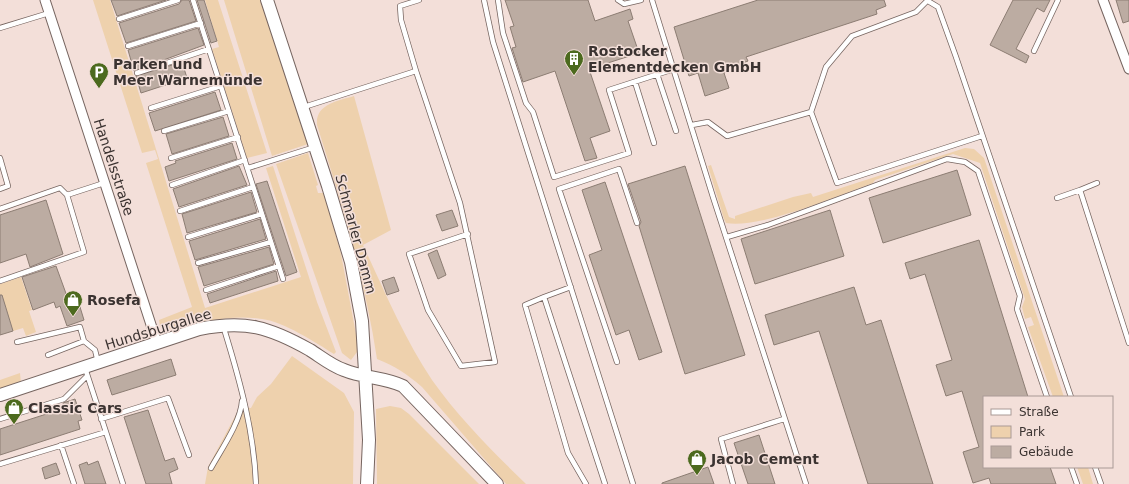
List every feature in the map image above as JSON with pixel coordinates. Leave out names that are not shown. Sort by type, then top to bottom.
[{"type":"street","name":"Handelsstraße","points":[[45,0],[157,343]]},
{"type":"street","name":"Schmarler Damm","points":[[267,0],[351,262],[362,321],[369,440],[367,484]]},
{"type":"street","points":[[1104,0],[1129,69]]},
{"type":"street","name":"Hundsburgallee","points":[[0,394],[86,371],[98,362],[199,329],[227,324],[248,325],[278,333],[343,370],[366,377],[395,382],[403,386],[497,484]]},
{"type":"lane","points":[[119,19],[178,0]]},
{"type":"lane","points":[[193,0],[283,279]]},
{"type":"lane","points":[[419,0],[400,6],[401,20],[416,71],[460,203],[468,234],[495,362],[461,366],[428,310],[409,254],[468,234]]},
{"type":"lane","points":[[484,0],[494,42],[633,484]]},
{"type":"lane","points":[[498,0],[503,34],[526,103],[533,112],[554,176],[629,153],[609,90],[674,69]]},
{"type":"lane","points":[[618,0],[624,4],[641,0]]},
{"type":"lane","points":[[652,0],[726,238],[806,484]]},
{"type":"lane","points":[[982,136],[837,183],[811,112],[826,67],[852,36],[916,12],[928,0],[938,7],[982,136],[1071,396]]},
{"type":"lane","points":[[1034,51],[1058,0]]},
{"type":"lane","points":[[0,28],[49,12]]},
{"type":"lane","points":[[128,46],[201,24]]},
{"type":"lane","points":[[137,73],[209,49]]},
{"type":"lane","points":[[302,108],[416,71]]},
{"type":"lane","points":[[657,74],[676,131]]},
{"type":"lane","points":[[635,82],[654,143]]},
{"type":"lane","points":[[151,108],[221,86]]},
{"type":"lane","points":[[164,131],[229,111]]},
{"type":"lane","points":[[692,125],[708,122],[727,136],[811,112]]},
{"type":"lane","points":[[171,158],[238,137]]},
{"type":"lane","points":[[248,168],[315,147]]},
{"type":"lane","points":[[0,158],[8,186],[0,189]]},
{"type":"lane","points":[[726,238],[768,225],[947,158],[964,162],[978,171],[1020,296],[1017,309],[1047,396]]},
{"type":"lane","points":[[172,185],[245,160]]},
{"type":"lane","points":[[617,362],[558,189],[619,169],[637,223]]},
{"type":"lane","points":[[67,195],[104,183]]},
{"type":"lane","points":[[1057,198],[1096,184]]},
{"type":"lane","points":[[180,212],[254,187]]},
{"type":"lane","points":[[0,209],[60,188],[67,195],[84,252],[0,281]]},
{"type":"lane","points":[[1080,190],[1129,344]]},
{"type":"lane","points":[[188,237],[262,214]]},
{"type":"lane","points":[[198,263],[271,242]]},
{"type":"lane","points":[[206,290],[279,266]]},
{"type":"lane","points":[[571,287],[525,305],[568,453],[586,484]]},
{"type":"lane","points":[[544,297],[605,484]]},
{"type":"lane","points":[[17,342],[80,327],[84,341],[95,350],[98,362]]},
{"type":"lane","points":[[225,332],[242,389],[253,449],[256,484]]},
{"type":"lane","points":[[48,354],[84,341]]},
{"type":"lane","points":[[86,371],[123,484]]},
{"type":"lane","points":[[0,419],[64,398],[86,371]]},
{"type":"lane","points":[[211,468],[233,428],[242,407],[242,389]]},
{"type":"lane","points":[[101,419],[168,398],[189,455]]},
{"type":"lane","points":[[733,484],[721,439],[784,419]]},
{"type":"lane","points":[[0,464],[106,432]]},
{"type":"lane","points":[[61,446],[74,484]]},
{"type":"lane","points":[[1071,468],[1077,484]]},
{"type":"lane","points":[[1095,468],[1101,484]]},
{"type":"green space","points":[[93,0],[110,0],[205,308],[301,277],[266,168],[273,166],[317,302],[336,352],[334,354],[309,338],[289,328],[262,319],[226,318],[167,330],[160,327],[159,320],[192,307],[146,163],[158,159],[155,150],[142,153]]},
{"type":"green space","points":[[205,0],[218,0],[267,153],[247,158],[212,49],[219,47]]},
{"type":"green space","points":[[224,0],[261,0],[308,144],[272,156]]},
{"type":"green space","points":[[354,96],[391,230],[363,245],[403,331],[432,380],[465,421],[526,484],[506,484],[422,387],[390,364],[377,359],[359,270],[317,125],[317,118],[320,112],[329,104]]},
{"type":"green space","points":[[965,148],[974,149],[984,158],[1064,396],[1053,396],[1028,327],[1034,325],[1031,317],[1025,319],[1022,307],[1025,299],[980,163],[953,154],[875,180],[873,183],[799,210],[759,221],[741,224],[726,223],[708,166],[711,165],[729,217],[735,219],[735,216],[793,197],[811,193],[813,197]]},
{"type":"green space","points":[[308,153],[318,185],[316,186],[318,193],[324,193],[341,254],[358,345],[357,352],[351,360],[342,353],[276,164]]},
{"type":"green space","points":[[21,277],[32,310],[29,311],[36,332],[26,336],[23,328],[13,331],[3,300],[0,301],[0,284]]},
{"type":"green space","points":[[292,356],[344,393],[354,412],[353,484],[205,484],[208,467],[240,407],[251,408],[257,397],[271,384]]},
{"type":"green space","points":[[20,373],[21,383],[0,391],[0,380]]},
{"type":"green space","points":[[390,406],[401,408],[409,414],[479,484],[377,484],[376,409]]},
{"type":"green space","points":[[1077,468],[1088,468],[1093,484],[1083,484]]},
{"type":"building","points":[[111,0],[166,0],[117,16]]},
{"type":"building","points":[[182,0],[189,0],[196,21],[126,43],[119,23],[179,4]]},
{"type":"building","points":[[197,0],[204,0],[217,41],[211,43]]},
{"type":"building","name":"Rostocker Elementdecken GmbH","points":[[505,0],[588,0],[595,21],[630,9],[633,19],[628,21],[639,53],[589,69],[610,131],[590,138],[597,158],[585,161],[555,71],[523,82],[512,48],[516,47],[510,27],[514,26]]},
{"type":"building","points":[[758,0],[884,0],[886,6],[876,10],[877,14],[746,57],[748,61],[741,64],[742,67],[724,73],[729,88],[705,96],[698,73],[689,76],[674,27]]},
{"type":"building","points":[[1013,0],[1050,0],[1044,12],[1037,8],[1016,49],[1029,56],[1026,63],[990,45]]},
{"type":"building","points":[[1116,0],[1129,0],[1129,21],[1123,23]]},
{"type":"building","points":[[198,28],[204,45],[134,71],[128,50]]},
{"type":"building","points":[[182,62],[187,78],[141,93],[136,76]]},
{"type":"building","points":[[215,92],[221,110],[155,131],[149,113]]},
{"type":"building","points":[[223,117],[229,136],[172,154],[166,134]]},
{"type":"building","points":[[232,143],[237,159],[169,181],[165,167],[176,163],[175,161]]},
{"type":"building","points":[[239,166],[247,185],[179,207],[173,189]]},
{"type":"building","points":[[685,166],[745,355],[685,374],[639,226],[641,222],[628,184]]},
{"type":"building","points":[[957,170],[971,215],[883,243],[869,198]]},
{"type":"building","points":[[267,181],[297,272],[286,276],[256,184]]},
{"type":"building","points":[[605,182],[662,352],[639,360],[629,330],[616,335],[589,255],[602,250],[582,190]]},
{"type":"building","points":[[251,192],[257,212],[187,233],[182,214]]},
{"type":"building","points":[[46,200],[63,254],[30,267],[26,254],[0,263],[0,215]]},
{"type":"building","points":[[452,210],[458,226],[442,231],[436,215]]},
{"type":"building","points":[[830,210],[844,256],[755,284],[741,239]]},
{"type":"building","points":[[260,219],[266,239],[195,260],[189,241]]},
{"type":"building","points":[[979,240],[1028,396],[983,396],[983,468],[1050,468],[1056,484],[991,484],[989,478],[973,483],[963,452],[979,447],[962,391],[946,396],[936,365],[952,360],[925,274],[910,279],[905,263]]},
{"type":"building","points":[[269,247],[274,264],[204,286],[198,267]]},
{"type":"building","points":[[437,250],[446,275],[438,279],[428,254]]},
{"type":"building","points":[[56,266],[72,310],[80,307],[84,320],[67,326],[60,306],[56,308],[54,302],[33,310],[22,277]]},
{"type":"building","points":[[276,271],[278,281],[210,303],[207,294]]},
{"type":"building","points":[[394,277],[399,291],[387,295],[382,281]]},
{"type":"building","points":[[854,287],[866,325],[881,320],[933,484],[868,484],[819,331],[774,345],[765,315]]},
{"type":"building","points":[[0,295],[2,295],[13,331],[0,335]]},
{"type":"building","points":[[171,359],[176,375],[112,395],[107,380]]},
{"type":"building","points":[[75,399],[82,420],[78,421],[80,429],[0,455],[0,429],[65,408],[63,403]]},
{"type":"building","points":[[148,410],[165,461],[174,458],[178,469],[169,473],[172,484],[146,484],[124,417]]},
{"type":"building","points":[[759,435],[775,484],[748,484],[734,443]]},
{"type":"building","points":[[98,461],[106,484],[85,484],[79,465],[87,462],[88,465]]},
{"type":"building","points":[[56,463],[60,474],[45,479],[42,468]]},
{"type":"building","name":"Jacob Cement","points":[[708,467],[714,484],[662,484],[662,483]]},
{"type":"place","name":"Rostocker Elementdecken GmbH","points":[[574,76]]},
{"type":"place","name":"Parken und Meer Warnemünde","points":[[99,89]]},
{"type":"place","name":"Rosefa","points":[[73,317]]},
{"type":"place","name":"Classic Cars","points":[[14,425]]},
{"type":"place","name":"Jacob Cement","points":[[697,476]]}]
